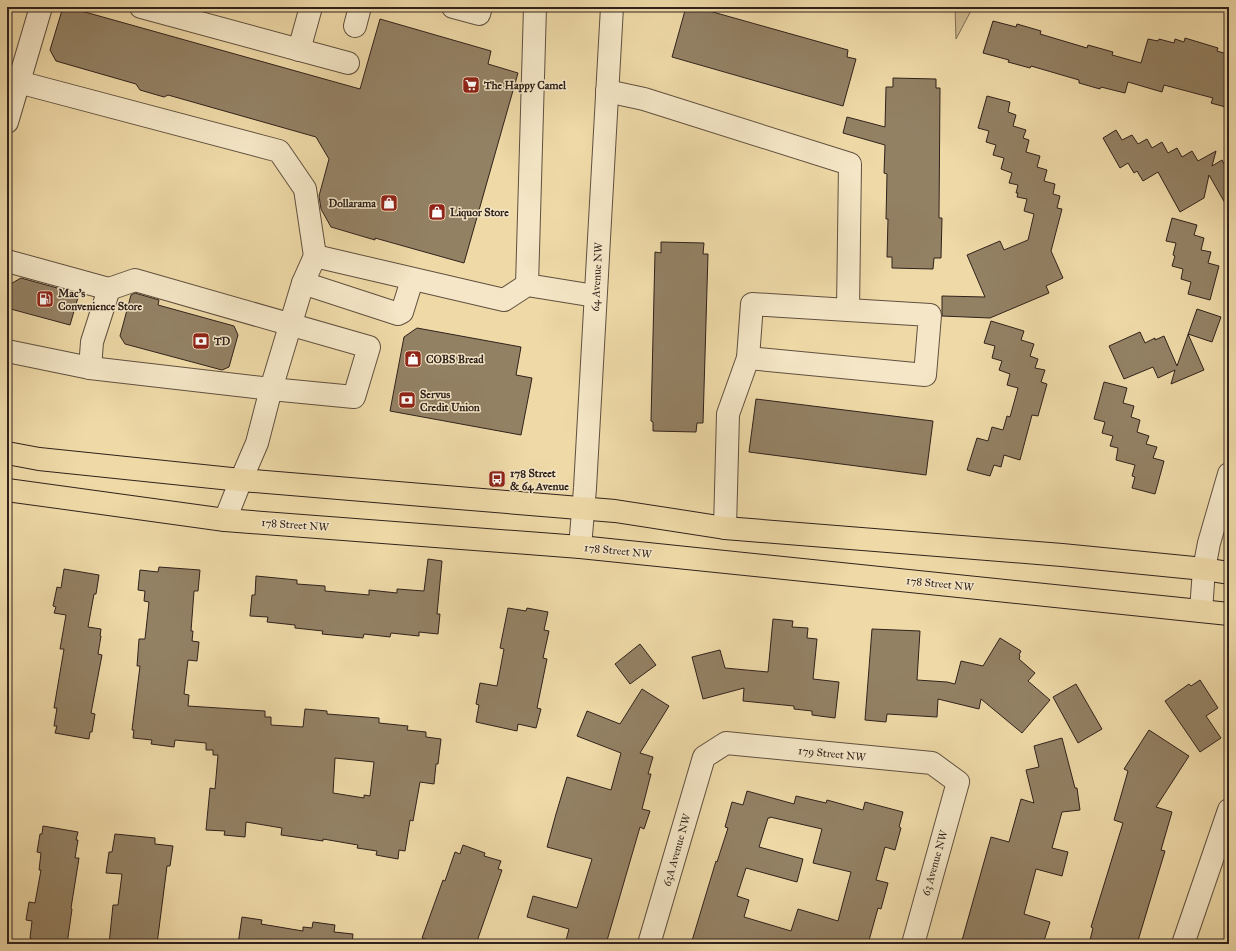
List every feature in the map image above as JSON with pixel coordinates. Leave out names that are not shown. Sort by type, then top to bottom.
[{"type":"main road","points":[[7,453],[39,459],[241,480],[616,511],[726,528],[1062,555],[1204,569],[1229,573]]},
{"type":"main road","name":"178 Street NW","points":[[7,490],[225,520],[580,547],[1229,614]]},
{"type":"street","points":[[7,122],[13,81],[41,7]]},
{"type":"street","points":[[141,7],[348,63]]},
{"type":"street","points":[[300,50],[311,7]]},
{"type":"street","points":[[453,7],[479,14],[481,7]]},
{"type":"street","points":[[527,285],[535,7]]},
{"type":"street","name":"64 Avenue NW","points":[[580,547],[612,7]]},
{"type":"street","points":[[13,81],[279,151],[305,190],[315,256],[303,283],[290,324],[257,443],[225,520]]},
{"type":"street","points":[[607,91],[644,99],[850,164],[848,310]]},
{"type":"street","points":[[315,256],[412,280],[504,300],[527,285],[596,296]]},
{"type":"street","points":[[7,261],[109,289],[134,280],[369,347],[354,397],[271,390],[90,368],[7,351]]},
{"type":"street","points":[[303,283],[398,314],[402,312],[412,280]]},
{"type":"street","points":[[90,368],[92,342],[109,289]]},
{"type":"street","points":[[726,528],[728,414],[748,358],[752,304],[930,315],[925,375],[748,358]]},
{"type":"street","points":[[1201,611],[1204,569],[1229,474]]},
{"type":"street","name":"179 Street NW","points":[[704,757],[726,743],[924,762],[932,763],[958,782]]},
{"type":"street","name":"63A Avenue NW","points":[[649,944],[704,757]]},
{"type":"street","name":"63 Avenue NW","points":[[913,944],[958,782]]},
{"type":"street","points":[[1183,944],[1229,810]]},
{"type":"shaded area","points":[[955,7],[973,7],[956,39]]},
{"type":"building","points":[[63,7],[360,89],[380,19],[491,51],[488,64],[518,73],[464,263],[331,227],[321,209],[319,196],[329,159],[316,137],[168,95],[164,97],[140,90],[136,84],[56,61],[50,50]]},
{"type":"building","points":[[686,7],[695,7],[848,50],[847,57],[856,59],[843,106],[672,57]]},
{"type":"building","points":[[993,21],[1016,27],[1017,24],[1041,31],[1040,34],[1087,48],[1088,45],[1113,52],[1112,55],[1141,63],[1148,39],[1158,41],[1159,39],[1174,43],[1175,39],[1184,42],[1185,38],[1218,48],[1217,51],[1227,54],[1226,57],[1229,58],[1229,108],[1211,103],[1213,98],[1164,85],[1162,92],[1128,82],[1125,93],[1101,87],[1100,89],[1079,83],[1079,80],[1031,66],[1030,68],[1008,62],[1009,60],[983,53]]},
{"type":"building","points":[[893,78],[936,79],[936,88],[940,88],[939,218],[942,218],[941,258],[934,258],[933,269],[892,268],[892,257],[887,257],[888,219],[886,219],[887,174],[884,173],[885,145],[843,133],[847,117],[885,127],[886,87],[893,87]]},
{"type":"building","points":[[987,96],[1010,102],[1008,112],[1016,115],[1013,126],[1026,130],[1023,138],[1029,140],[1026,152],[1040,156],[1037,167],[1047,170],[1044,181],[1055,184],[1053,194],[1060,196],[1057,208],[1062,209],[1051,251],[1063,278],[1046,286],[1049,293],[990,318],[942,316],[942,296],[985,297],[967,255],[1000,241],[1004,250],[1028,240],[1034,214],[1024,211],[1027,199],[1017,197],[1018,193],[1016,193],[1018,185],[1009,183],[1012,173],[1001,169],[1004,158],[993,155],[996,145],[986,142],[989,131],[978,128]]},
{"type":"building","points":[[1116,130],[1122,140],[1132,135],[1138,144],[1147,139],[1152,148],[1162,142],[1168,153],[1177,148],[1182,157],[1192,151],[1198,161],[1216,151],[1212,166],[1222,160],[1229,173],[1229,210],[1209,175],[1204,198],[1180,212],[1158,172],[1143,181],[1137,171],[1134,173],[1128,163],[1120,168],[1103,138]]},
{"type":"building","points":[[1172,218],[1197,225],[1194,235],[1204,238],[1201,250],[1211,252],[1208,263],[1219,266],[1210,300],[1188,294],[1191,282],[1181,279],[1183,269],[1172,266],[1175,256],[1173,255],[1176,243],[1166,241]]},
{"type":"building","points":[[661,242],[704,243],[703,254],[708,254],[703,423],[697,423],[696,432],[653,431],[653,422],[651,421],[655,252],[661,253]]},
{"type":"building","points":[[21,278],[79,294],[70,325],[7,308],[7,286]]},
{"type":"building","points":[[135,293],[159,300],[158,305],[234,326],[238,335],[229,367],[222,370],[125,344],[120,336],[131,295]]},
{"type":"building","points":[[1197,309],[1221,317],[1212,342],[1188,334]]},
{"type":"building","points":[[991,321],[1024,331],[1021,340],[1034,344],[1030,356],[1038,359],[1035,368],[1045,370],[1041,382],[1047,384],[1038,416],[1032,415],[1020,460],[1004,455],[1001,467],[994,465],[990,476],[967,470],[977,438],[988,441],[992,427],[1003,430],[1007,416],[1010,417],[1018,388],[1007,385],[1010,374],[999,370],[1002,361],[992,358],[995,346],[984,343]]},
{"type":"building","points":[[417,328],[521,347],[516,375],[532,378],[521,435],[390,411],[404,337]]},
{"type":"building","points":[[1140,332],[1145,343],[1155,338],[1155,340],[1164,336],[1177,366],[1188,334],[1204,370],[1171,384],[1175,370],[1158,378],[1153,367],[1124,379],[1109,346]]},
{"type":"building","points":[[1104,382],[1127,388],[1123,403],[1134,406],[1131,417],[1140,420],[1137,432],[1149,436],[1146,444],[1157,447],[1153,458],[1164,461],[1155,494],[1132,488],[1135,477],[1132,476],[1135,465],[1116,460],[1118,448],[1110,446],[1113,436],[1102,433],[1105,422],[1094,419]]},
{"type":"building","points":[[756,399],[933,421],[926,475],[749,452]]},
{"type":"building","points":[[428,559],[442,561],[437,614],[440,614],[438,634],[419,632],[419,636],[391,633],[390,637],[364,634],[363,638],[322,634],[323,631],[295,628],[295,625],[267,622],[268,617],[250,616],[252,595],[255,595],[256,576],[297,580],[297,584],[325,586],[325,591],[369,595],[369,590],[397,593],[397,589],[424,591]]},
{"type":"building","points":[[159,567],[200,570],[198,591],[194,591],[191,631],[193,631],[192,641],[199,642],[197,661],[188,660],[184,694],[189,695],[188,706],[265,711],[265,717],[271,717],[271,725],[303,727],[305,709],[327,711],[327,714],[379,718],[379,723],[408,726],[407,730],[426,732],[426,737],[441,739],[434,784],[420,782],[413,821],[410,820],[405,851],[399,850],[398,859],[376,855],[377,851],[357,848],[358,845],[323,839],[323,841],[281,835],[282,828],[246,822],[245,837],[224,835],[225,831],[206,830],[210,788],[215,789],[218,755],[213,755],[213,750],[206,750],[206,743],[175,740],[174,747],[151,744],[152,740],[133,738],[134,730],[132,730],[140,666],[137,666],[139,639],[145,639],[149,602],[144,601],[145,591],[138,590],[140,570],[158,572]],"holes":[[[335,758],[374,762],[370,796],[364,795],[364,798],[333,793]]]},
{"type":"building","points":[[64,569],[99,575],[88,627],[101,629],[98,654],[102,655],[91,713],[95,714],[92,732],[90,732],[89,739],[55,733],[57,726],[54,726],[57,708],[54,708],[64,649],[60,649],[66,615],[54,613],[56,607],[53,606],[57,587],[61,588]]},
{"type":"building","points":[[508,608],[526,611],[527,608],[548,612],[544,630],[549,631],[543,658],[547,659],[537,708],[541,709],[536,728],[518,724],[517,731],[476,722],[479,705],[476,704],[480,683],[497,686],[504,649],[500,648]]},
{"type":"building","points":[[773,619],[793,621],[792,627],[808,628],[807,638],[817,639],[813,679],[839,682],[835,718],[812,715],[812,711],[794,709],[794,706],[743,701],[744,688],[703,699],[692,657],[720,650],[725,668],[768,672]]},
{"type":"building","points":[[872,629],[920,631],[917,680],[955,684],[961,661],[983,666],[1000,638],[1021,651],[1019,659],[1035,673],[1028,681],[1050,700],[1022,733],[981,699],[979,709],[938,699],[937,717],[887,714],[886,722],[865,720]]},
{"type":"building","points":[[640,644],[656,665],[630,684],[615,664]]},
{"type":"building","points":[[1200,680],[1218,708],[1206,716],[1221,738],[1200,752],[1165,701],[1189,684],[1191,686]]},
{"type":"building","points":[[1076,684],[1102,729],[1078,743],[1053,697]]},
{"type":"building","points":[[642,689],[669,706],[640,753],[653,757],[648,774],[651,774],[642,809],[650,811],[644,829],[640,827],[606,944],[565,944],[569,929],[527,917],[533,896],[577,908],[592,859],[547,847],[556,814],[567,777],[611,790],[621,753],[577,736],[587,711],[620,724]]},
{"type":"building","points":[[1149,730],[1189,756],[1156,807],[1172,812],[1161,850],[1165,851],[1137,944],[1089,944],[1093,928],[1091,927],[1123,823],[1114,820],[1128,771],[1124,769]]},
{"type":"building","points":[[1062,738],[1075,788],[1077,788],[1080,810],[1062,812],[1052,848],[1068,852],[1062,876],[1036,869],[1024,914],[1050,922],[1043,944],[961,944],[991,837],[1009,842],[1021,799],[1034,803],[1026,770],[1039,767],[1034,746]]},
{"type":"building","points":[[747,791],[794,804],[796,796],[826,803],[827,800],[863,810],[865,802],[903,812],[899,827],[901,828],[895,850],[885,847],[876,880],[888,883],[881,909],[878,908],[868,944],[691,944],[716,861],[717,862],[728,828],[725,827],[732,802],[743,805]],"holes":[[[770,817],[822,829],[813,863],[851,872],[838,921],[798,909],[791,931],[744,917],[749,900],[737,896],[746,868],[797,882],[803,859],[759,847],[768,818]]]},
{"type":"building","points":[[43,826],[78,832],[75,858],[79,858],[67,944],[30,944],[32,921],[26,920],[29,902],[35,903],[41,870],[39,870],[41,853],[37,852]]},
{"type":"building","points":[[115,834],[155,838],[155,844],[173,846],[170,866],[167,866],[157,944],[109,944],[113,905],[118,905],[122,874],[106,873],[109,852],[112,852]]},
{"type":"building","points":[[463,845],[485,853],[484,856],[501,861],[498,869],[502,870],[476,944],[441,944],[422,938],[455,852],[460,854]]},
{"type":"building","points":[[242,917],[262,920],[261,924],[303,931],[303,927],[312,928],[313,922],[335,925],[334,932],[353,934],[352,944],[238,944]]},
{"type":"place","name":"The Happy Camel","points":[[471,85]]},
{"type":"place","name":"Dollarama","points":[[389,203]]},
{"type":"place","name":"Liquor Store","points":[[437,212]]},
{"type":"place","name":"Mac's Convenience Store","points":[[45,299]]},
{"type":"place","name":"TD","points":[[201,341]]},
{"type":"place","name":"COBS Bread","points":[[413,359]]},
{"type":"place","name":"Servus Credit Union","points":[[407,400]]},
{"type":"place","name":"178 Street & 64 Avenue","points":[[497,479]]}]
